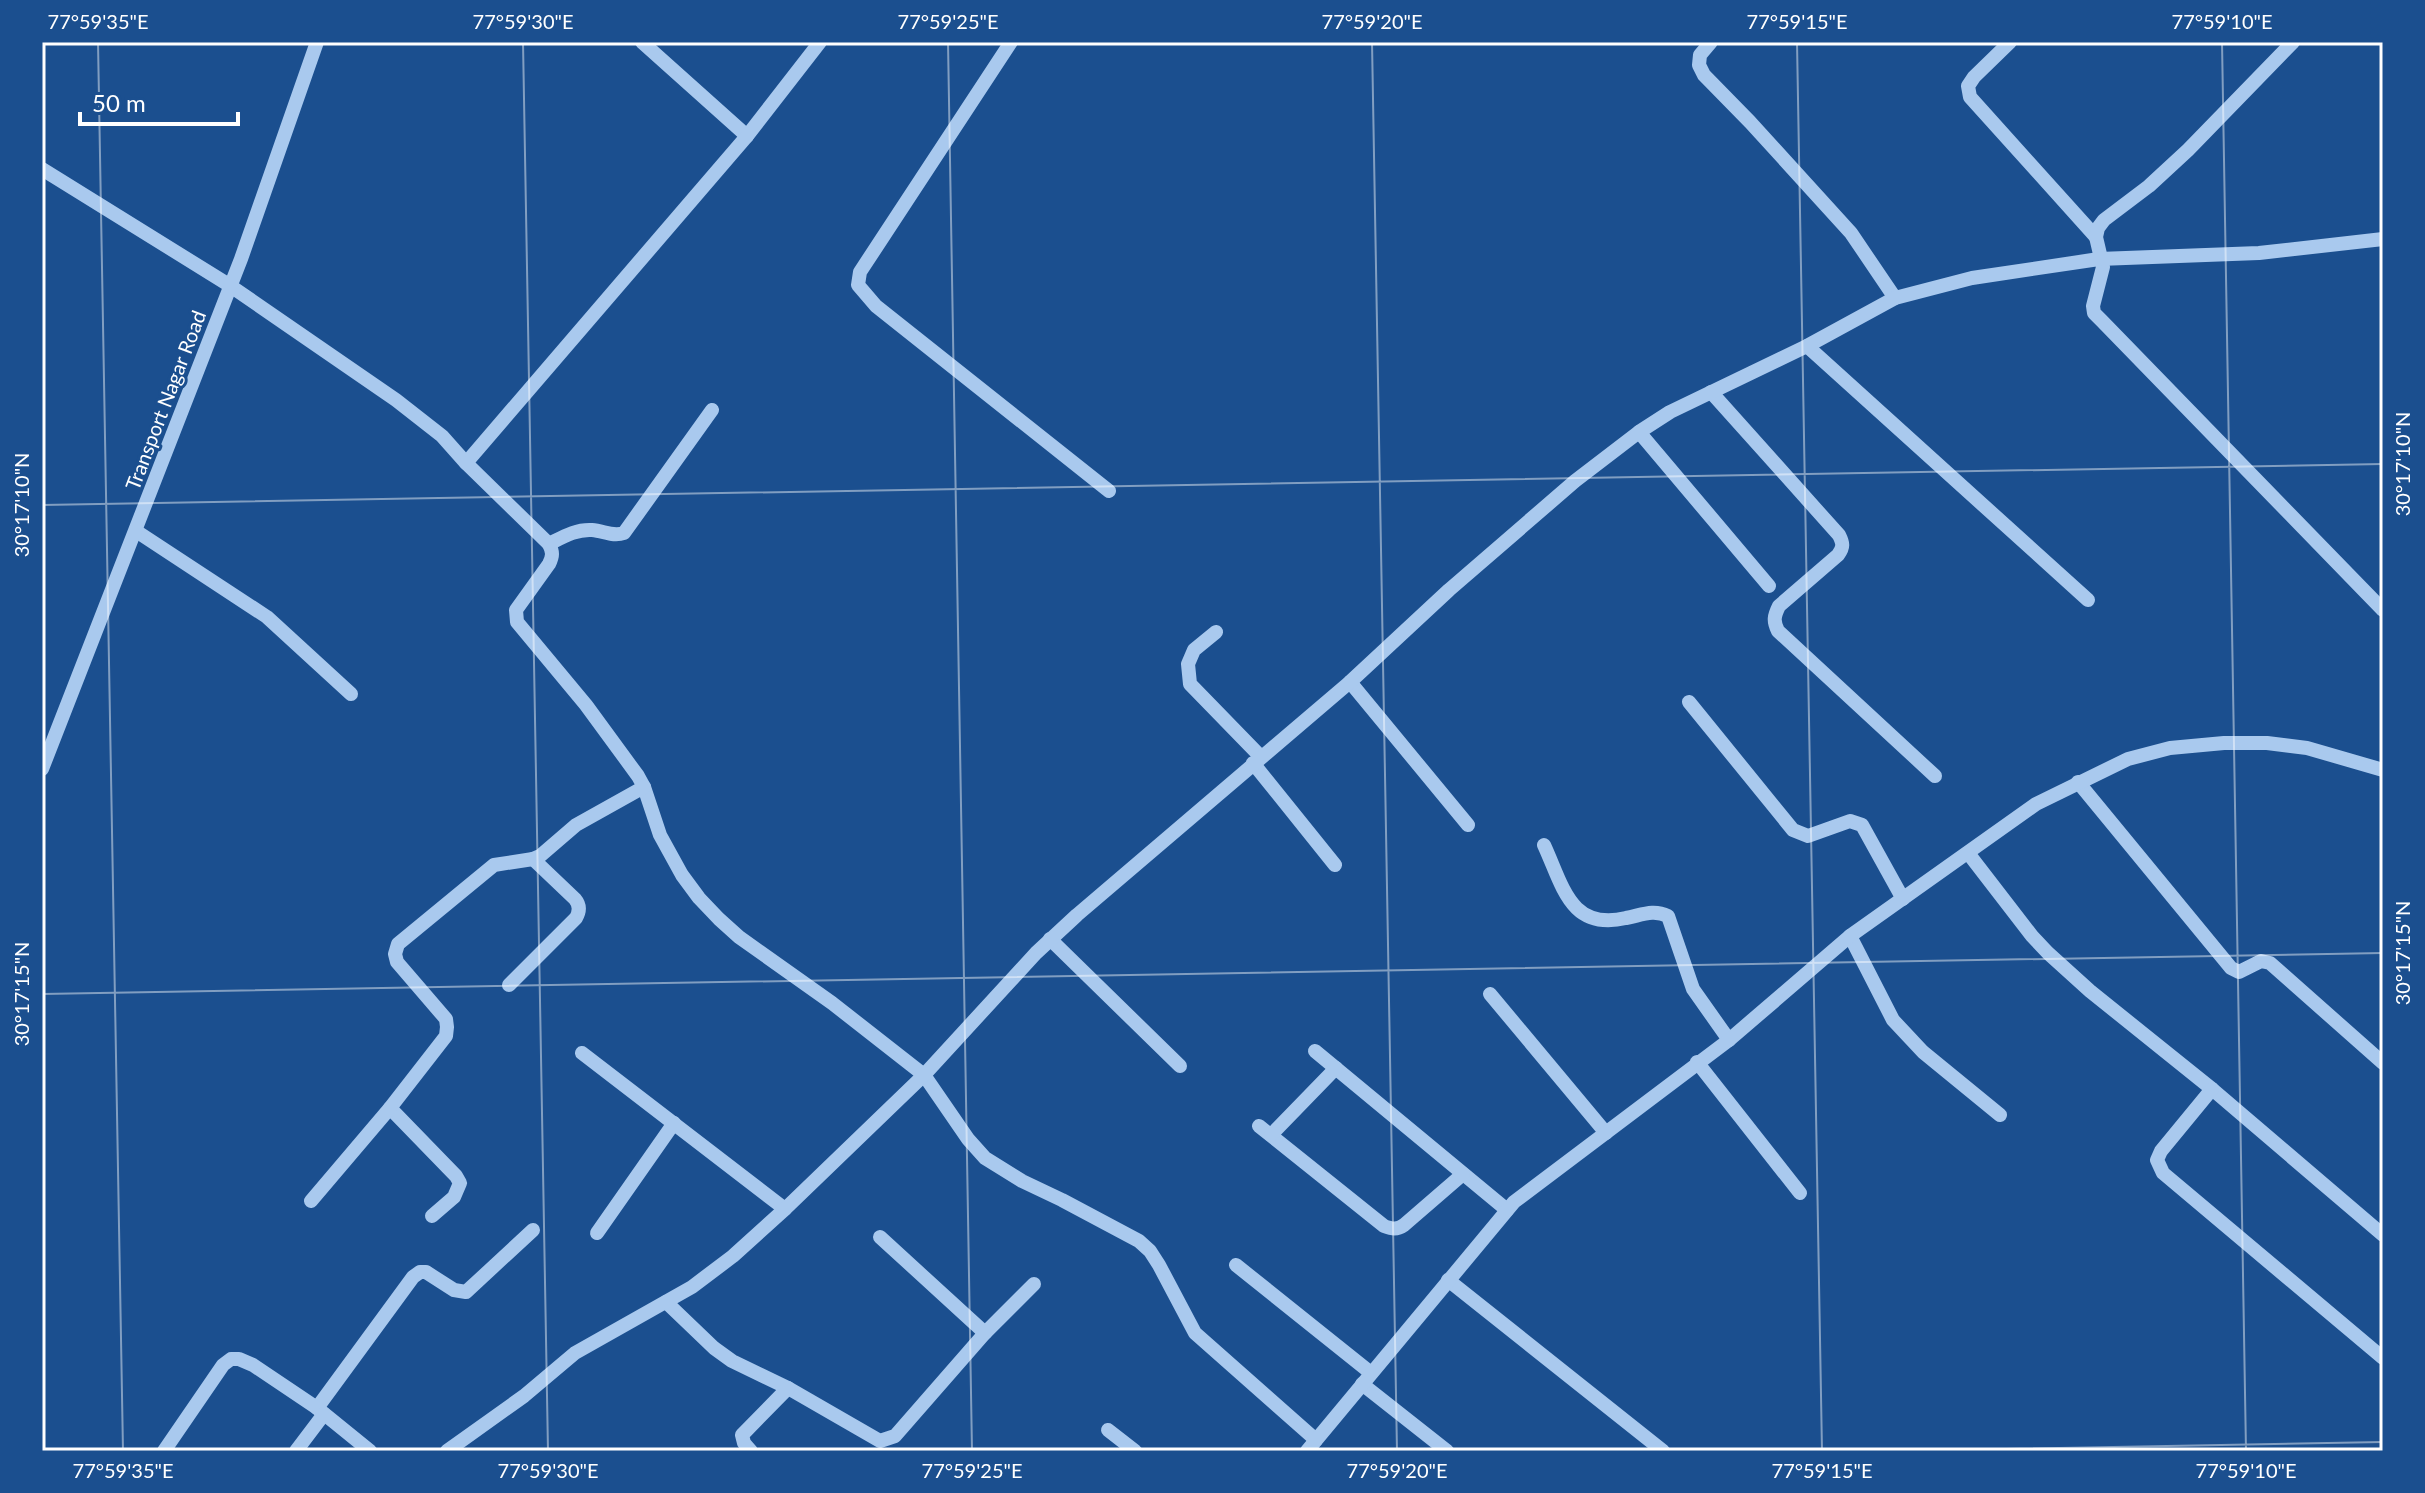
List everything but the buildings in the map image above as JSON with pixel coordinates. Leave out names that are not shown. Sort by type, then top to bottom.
[{"type":"street","name":"Transport Nagar Road","points":[[42,769],[241,259],[317,42]]},
{"type":"street","points":[[642,42],[747,136]]},
{"type":"street","points":[[466,463],[747,136],[820,42]]},
{"type":"street","points":[[1011,42],[860,272],[858,285],[876,306],[1109,491]]},
{"type":"street","points":[[1711,42],[1700,55],[1699,65],[1704,75],[1851,233],[1895,298]]},
{"type":"street","points":[[2293,42],[2188,150],[2098,228],[2096,237],[2103,267],[2094,298],[2094,313],[2383,610]]},
{"type":"street","points":[[2008,43],[1974,77],[1968,86],[1970,97],[2096,237]]},
{"type":"street","points":[[42,169],[229,285],[442,436],[553,550],[553,557],[516,610],[517,622],[625,756],[644,787],[660,835],[699,898],[739,937],[832,1003],[924,1075],[968,1139],[985,1158],[1022,1181],[1123,1231],[1150,1251],[1175,1291],[1195,1333],[1312,1446],[1514,1202],[1729,1040],[1850,936],[2036,804],[2128,759],[2170,748],[2267,743],[2307,748],[2383,770]]},
{"type":"street","points":[[447,1451],[524,1396],[575,1353],[713,1273],[785,1209],[924,1075],[1050,939],[1350,682],[1575,481],[1670,412],[1807,346],[1895,298],[1972,278],[2099,259],[2259,253],[2383,239]]},
{"type":"street","points":[[1807,346],[2088,600]]},
{"type":"street","points":[[1711,392],[1843,543],[1838,555],[1779,606],[1774,615],[1778,631],[1935,776]]},
{"type":"street","points":[[549,544],[574,532],[597,530],[616,536],[624,533],[712,410]]},
{"type":"street","points":[[1639,432],[1769,586]]},
{"type":"street","points":[[136,531],[267,617],[351,694]]},
{"type":"street","points":[[1216,632],[1194,650],[1188,664],[1190,684],[1257,760],[1335,865]]},
{"type":"street","points":[[1350,682],[1468,825]]},
{"type":"street","points":[[1689,702],[1793,830],[1808,836],[1850,821],[1862,825],[1903,899]]},
{"type":"street","points":[[2078,782],[2231,968],[2239,972],[2261,961],[2270,963],[2383,1063]]},
{"type":"street","points":[[311,1201],[440,1045],[447,1027],[446,1019],[397,962],[395,954],[398,944],[494,865],[533,859],[576,825],[644,787]]},
{"type":"street","points":[[1544,845],[1571,905],[1582,915],[1606,921],[1658,911],[1668,916],[1693,989],[1729,1040]]},
{"type":"street","points":[[1968,853],[2048,953],[2383,1235]]},
{"type":"street","points":[[509,985],[579,912],[575,899],[533,859]]},
{"type":"street","points":[[1850,936],[1893,1020],[1923,1052],[2000,1115]]},
{"type":"street","points":[[1050,939],[1180,1066]]},
{"type":"street","points":[[1490,994],[1606,1133]]},
{"type":"street","points":[[1315,1051],[1507,1210]]},
{"type":"street","points":[[582,1053],[785,1209]]},
{"type":"street","points":[[1697,1062],[1800,1193]]},
{"type":"street","points":[[1336,1068],[1265,1131],[1391,1229],[1404,1225],[1463,1174]]},
{"type":"street","points":[[2212,1089],[2161,1151],[2157,1160],[2159,1167],[2175,1184],[2383,1358]]},
{"type":"street","points":[[390,1108],[460,1183],[454,1197],[432,1216]]},
{"type":"street","points":[[597,1233],[674,1123]]},
{"type":"street","points":[[296,1451],[413,1277],[426,1272],[454,1290],[466,1292],[533,1230]]},
{"type":"street","points":[[880,1237],[985,1333]]},
{"type":"street","points":[[1236,1265],[1447,1451]]},
{"type":"street","points":[[1448,1280],[1663,1451]]},
{"type":"street","points":[[666,1302],[714,1348],[745,1369],[788,1388],[880,1441],[895,1436],[985,1333],[1034,1284]]},
{"type":"street","points":[[164,1451],[223,1365],[231,1359],[253,1365],[321,1411],[370,1451]]},
{"type":"street","points":[[751,1451],[742,1435],[788,1388]]},
{"type":"street","points":[[1108,1430],[1135,1451]]}]
